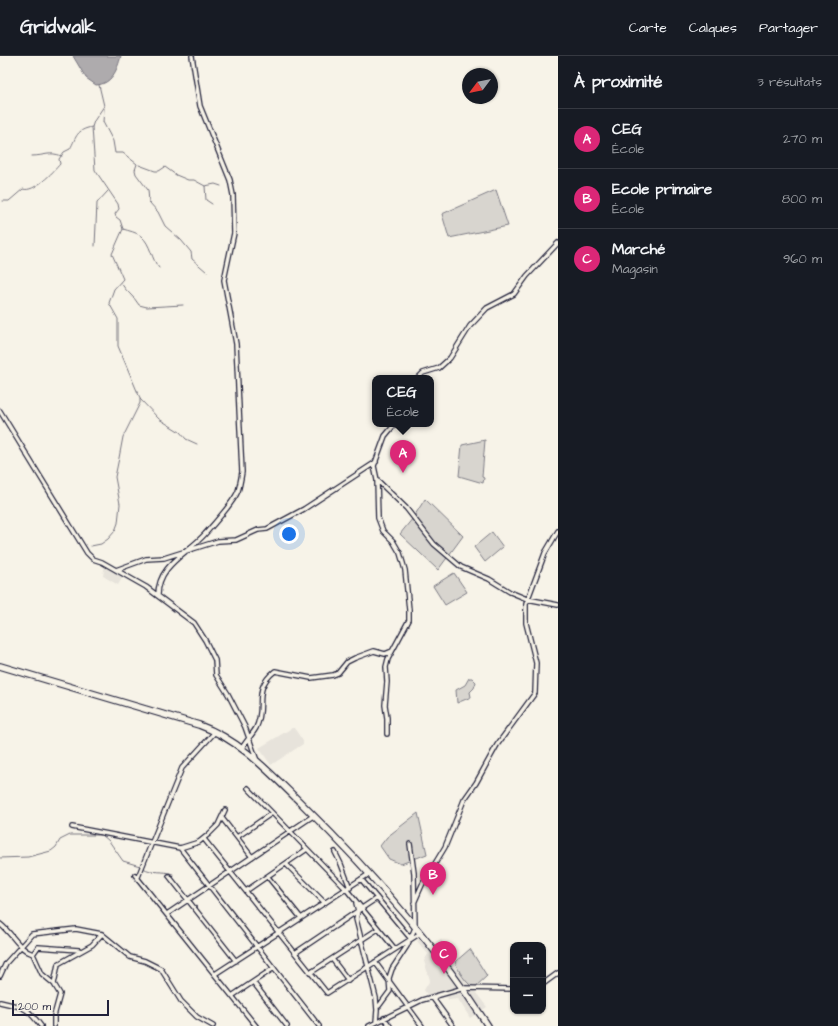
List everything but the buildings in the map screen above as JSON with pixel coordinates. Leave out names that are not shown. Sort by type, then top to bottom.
[{"type":"street","points":[[158,596],[158,585],[162,575],[184,551],[204,535],[230,505],[238,491],[242,472],[236,344],[224,280],[234,233],[233,195],[230,180],[200,106],[192,56]]},
{"type":"street","points":[[420,375],[423,372],[440,368],[450,358],[470,326],[487,308],[514,294],[527,276],[558,243]]},
{"type":"street","points":[[0,411],[41,480],[52,493],[87,553],[93,559],[146,587],[188,617],[202,635],[215,660],[216,675],[228,694],[245,727],[256,759]]},
{"type":"street","points":[[0,414],[6,419]]},
{"type":"street","points":[[387,734],[388,718],[385,705],[387,682],[386,667],[409,620],[407,586],[400,553],[393,541],[382,531],[378,518],[377,480],[374,466],[385,436],[392,427]]},
{"type":"street","points":[[116,570],[146,559],[164,558],[218,541],[236,540],[258,530],[267,528],[304,509],[376,462]]},
{"type":"street","points":[[377,480],[406,508],[434,544],[461,567],[489,578],[510,592],[527,599],[558,605]]},
{"type":"street","points":[[414,903],[422,885],[446,847],[464,800],[476,783],[497,745],[535,693],[536,663],[526,623],[527,599],[545,553],[558,531]]},
{"type":"street","points":[[242,748],[256,727],[260,714],[261,688],[264,682],[275,671],[311,678],[333,675],[338,673],[347,662],[355,658],[374,651],[384,654],[393,650]]},
{"type":"street","points":[[0,666],[200,725],[242,748],[256,759],[369,874],[464,988],[488,1026]]},
{"type":"street","points":[[215,732],[182,768],[151,844],[136,876],[256,1026]]},
{"type":"street","points":[[248,788],[307,850],[348,888]]},
{"type":"street","points":[[72,827],[151,844],[180,848],[190,846],[204,839],[218,825],[225,810]]},
{"type":"street","points":[[236,837],[272,813]]},
{"type":"street","points":[[167,914],[313,816]]},
{"type":"street","points":[[222,818],[252,857]]},
{"type":"street","points":[[204,839],[327,993],[419,934]]},
{"type":"street","points":[[377,1010],[380,1002],[390,991],[389,978],[392,969],[411,939],[415,928],[414,873],[410,844]]},
{"type":"street","points":[[180,848],[319,1026]]},
{"type":"street","points":[[246,892],[307,850]]},
{"type":"street","points":[[335,852],[341,864],[348,888],[360,910],[395,949]]},
{"type":"street","points":[[286,864],[324,903]]},
{"type":"street","points":[[215,974],[369,874]]},
{"type":"street","points":[[169,876],[236,961]]},
{"type":"street","points":[[268,876],[301,918]]},
{"type":"street","points":[[361,879],[411,939]]},
{"type":"street","points":[[295,953],[377,898]]},
{"type":"street","points":[[360,910],[356,919],[376,998],[376,1022]]},
{"type":"street","points":[[0,924],[11,934],[20,947],[34,954],[42,974],[54,984],[60,996],[54,1016],[54,1026]]},
{"type":"street","points":[[0,976],[6,963],[35,933],[49,933],[76,929],[102,934],[130,957],[139,959],[161,969],[182,1001],[197,1017],[213,1026]]},
{"type":"street","points":[[310,973],[378,929]]},
{"type":"street","points":[[54,984],[58,964],[80,950],[92,945],[102,934]]},
{"type":"street","points":[[34,954],[38,947],[80,950]]},
{"type":"street","points":[[332,958],[348,980]]},
{"type":"street","points":[[375,962],[422,1026]]},
{"type":"street","points":[[232,996],[274,968]]},
{"type":"street","points":[[546,982],[558,973]]},
{"type":"street","points":[[253,982],[287,1026]]},
{"type":"street","points":[[369,1026],[408,1006],[432,997],[464,988],[510,989]]},
{"type":"street","points":[[432,997],[453,1026]]},
{"type":"street","points":[[0,1002],[23,1007],[31,1013],[41,1026]]},
{"type":"street","points":[[384,1018],[390,1026]]},
{"type":"shaded area","points":[[73,56],[121,56],[116,71],[110,79],[102,84],[96,85],[86,78]]},
{"type":"shaded area","points":[[496,190],[508,226],[449,238],[442,214]]},
{"type":"shaded area","points":[[485,440],[482,477],[484,478],[483,483],[459,476],[462,445]]},
{"type":"shaded area","points":[[425,499],[463,536],[438,570],[400,534],[413,518]]},
{"type":"shaded area","points":[[492,532],[503,547],[485,562],[474,547]]},
{"type":"shaded area","points":[[105,564],[124,575],[118,585],[103,576]]},
{"type":"shaded area","points":[[454,573],[467,592],[445,605],[433,586]]},
{"type":"shaded area","points":[[469,678],[472,678],[476,682],[474,688],[470,692],[471,697],[457,703],[456,690],[465,685]]},
{"type":"shaded area","points":[[294,728],[303,741],[303,744],[271,765],[259,748]]},
{"type":"shaded area","points":[[418,813],[427,854],[401,864],[389,859],[380,846],[387,837]]},
{"type":"shaded area","points":[[422,937],[431,946],[441,939],[458,970],[487,1007],[470,1018],[458,999],[449,1000],[444,994],[429,998],[424,990],[430,980],[424,961],[428,954],[417,941]]},
{"type":"shaded area","points":[[470,949],[487,976],[474,988],[468,983],[455,962]]},
{"type":"waterway","points":[[91,546],[101,544],[108,539],[115,531],[118,523],[120,504],[115,477],[123,437],[140,403],[140,398],[118,346],[118,319],[109,303],[114,289],[123,279],[112,254],[123,229],[120,220],[115,214],[119,209],[118,204],[95,170],[92,127],[94,121],[104,106],[99,85]]},
{"type":"waterway","points":[[104,108],[103,122],[113,141],[115,153],[123,153],[137,164],[135,170],[136,174],[148,190],[149,202],[158,212],[165,226],[181,240],[191,252],[192,259],[207,272]]},
{"type":"waterway","points":[[3,201],[9,201],[23,189],[32,188],[43,181],[60,164],[59,159],[64,152],[70,149],[78,134],[83,130],[92,127]]},
{"type":"waterway","points":[[32,156],[50,154],[62,156]]},
{"type":"waterway","points":[[139,165],[155,171],[159,171],[165,167],[176,175],[188,180],[194,180],[205,186],[215,184],[221,186]]},
{"type":"waterway","points":[[205,186],[206,200],[212,204]]},
{"type":"waterway","points":[[95,246],[97,203],[108,191]]},
{"type":"waterway","points":[[123,229],[137,234],[144,239],[159,268]]},
{"type":"waterway","points":[[121,283],[139,305],[147,307],[183,305]]},
{"type":"waterway","points":[[140,399],[159,419],[180,432],[186,439],[197,444]]},
{"type":"waterway","points":[[0,858],[28,857],[51,851],[56,847],[60,840],[70,835],[102,835],[109,841],[123,861],[140,866]]},
{"type":"waterway","points":[[143,868],[150,871],[173,874]]},
{"type":"place","name":"CEG","points":[[403,473]]},
{"type":"place","name":"Ecole primaire","points":[[433,895]]},
{"type":"place","name":"Marché","points":[[444,974]]}]
